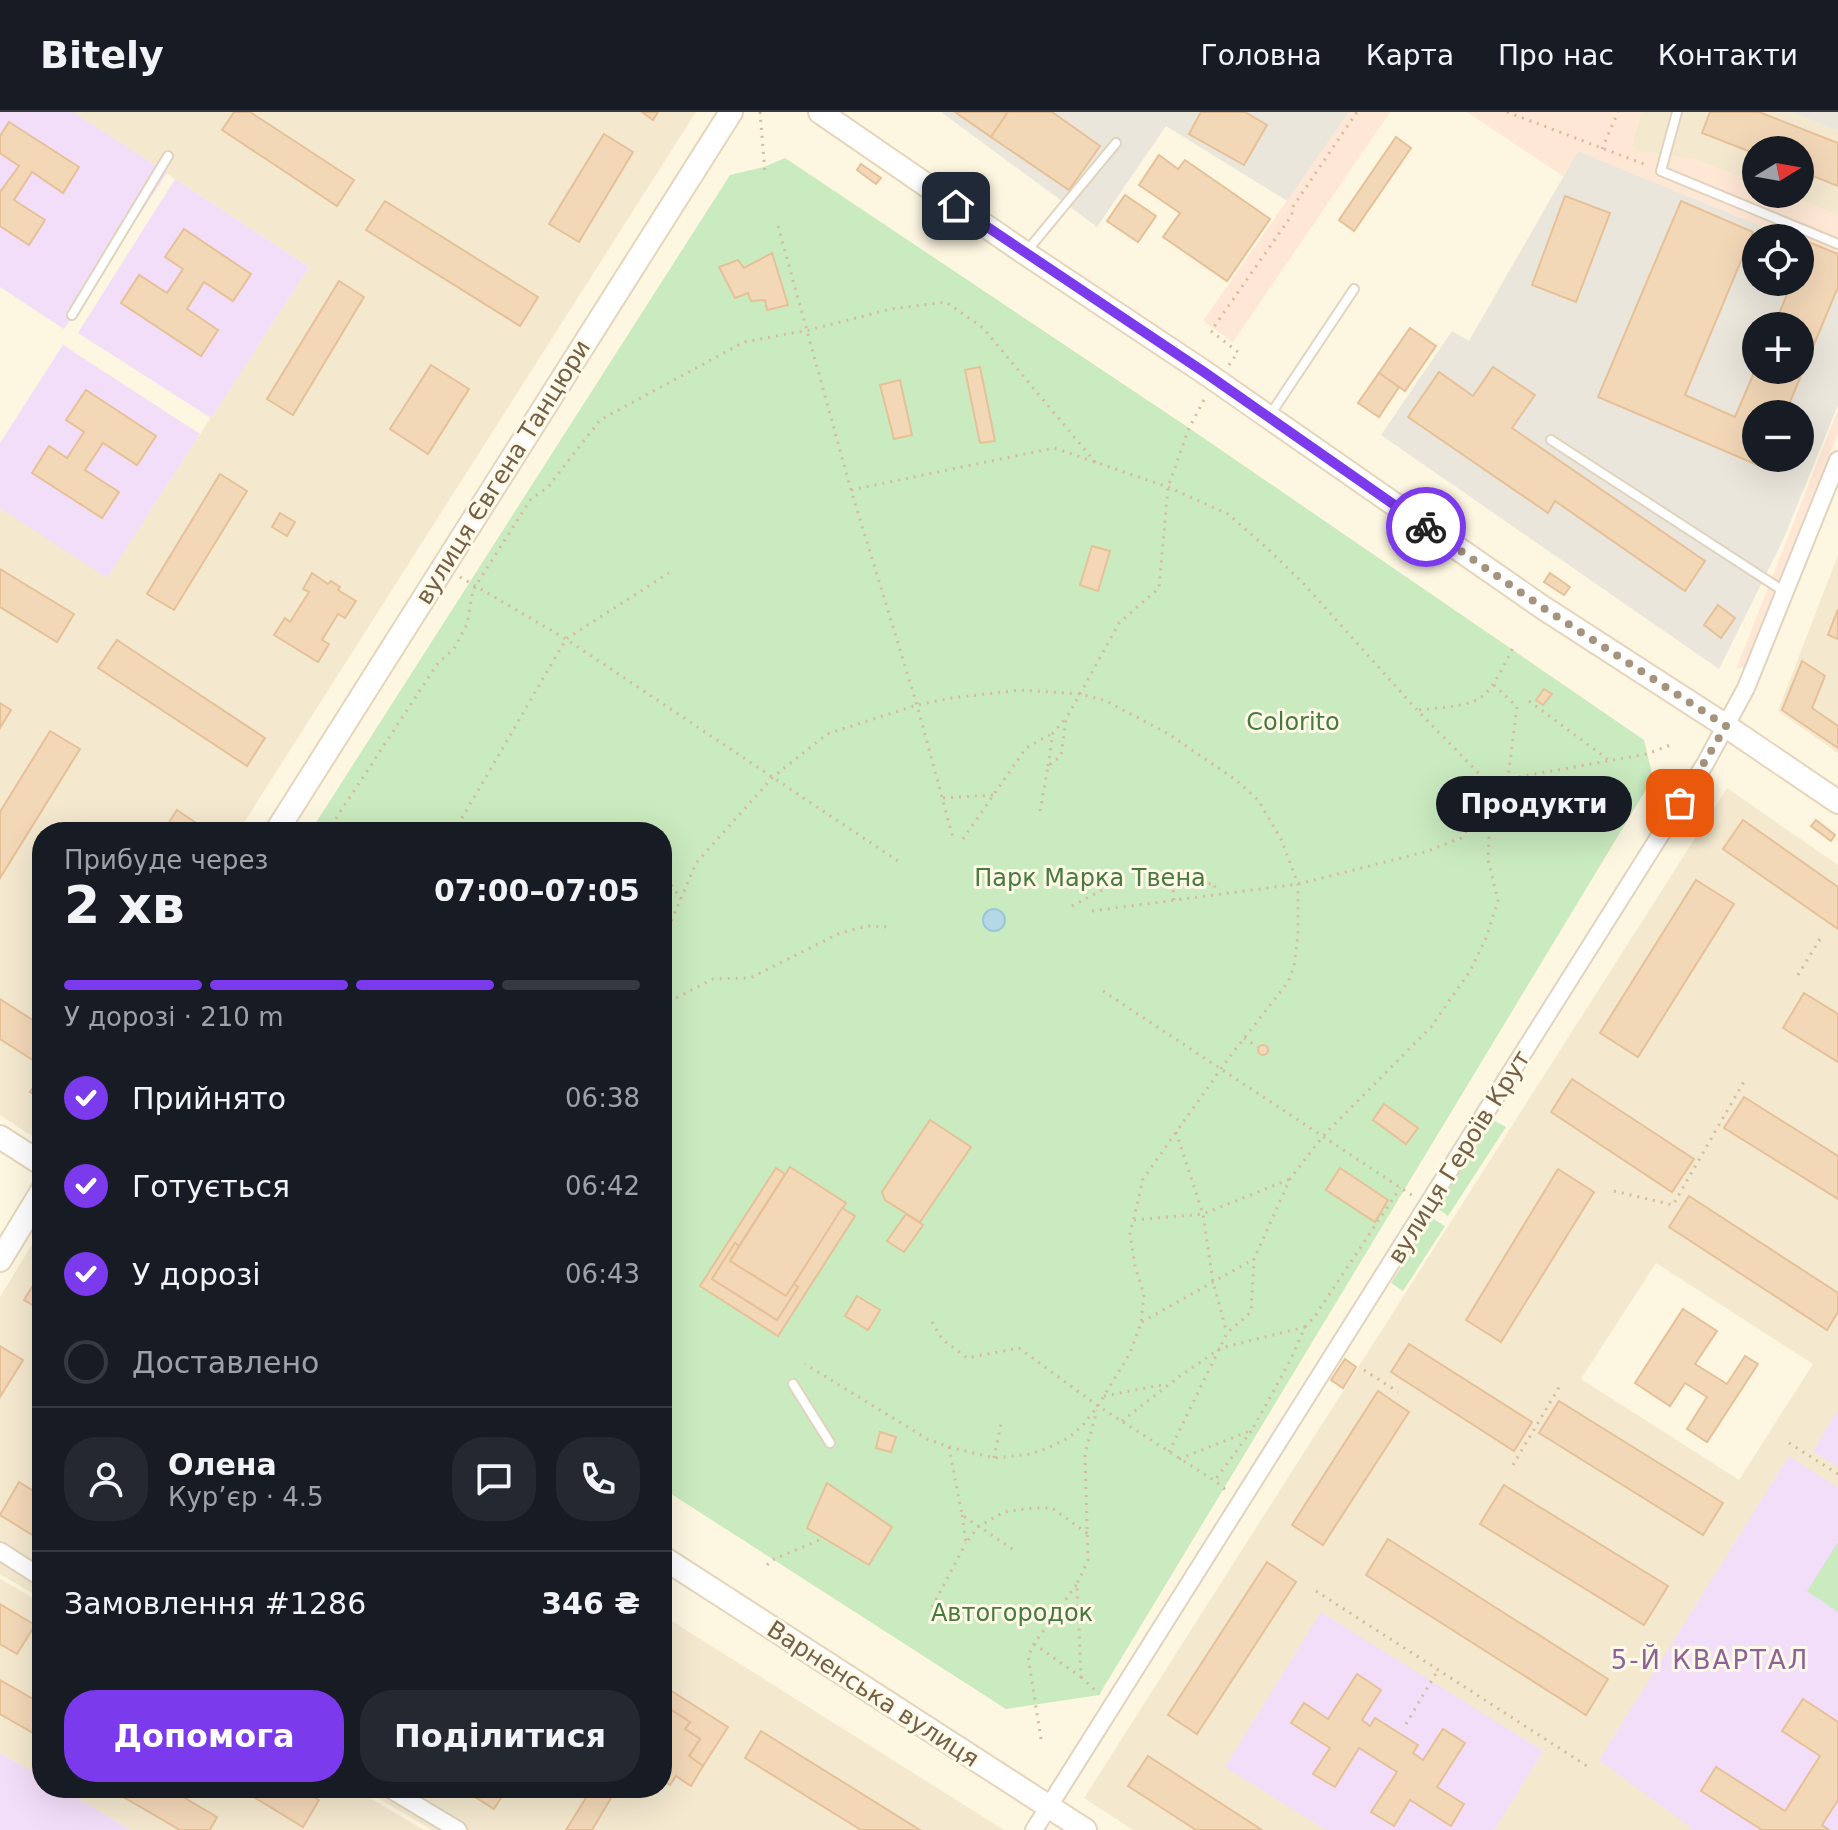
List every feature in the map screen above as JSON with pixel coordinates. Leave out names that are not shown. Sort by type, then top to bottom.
[{"type":"street","name":"вулиця Євгена Танцюри","points":[[282,822],[731,112]]},
{"type":"street","points":[[820,112],[1542,607],[1838,802]]},
{"type":"street","name":"вулиця Героїв Крут","points":[[1034,1830],[1529,1046],[1726,726],[1746,688],[1838,460]]},
{"type":"street","points":[[0,1137],[32,1158]]},
{"type":"street","points":[[0,1260],[32,1207]]},
{"type":"street","points":[[0,1551],[32,1572]]},
{"type":"street","name":"Варненська вулиця","points":[[672,1563],[1085,1830]]},
{"type":"street","points":[[400,1798],[430,1823],[458,1830]]},
{"type":"lane","points":[[1677,112],[1661,171],[1838,244]]},
{"type":"lane","points":[[1025,253],[1116,143]]},
{"type":"lane","points":[[72,315],[168,156]]},
{"type":"lane","points":[[1269,417],[1354,289]]},
{"type":"lane","points":[[1551,440],[1785,592]]},
{"type":"lane","points":[[793,1384],[830,1443]]},
{"type":"path","points":[[760,112],[765,173]]},
{"type":"path","points":[[1229,365],[1238,352],[1211,331],[1292,215],[1292,208],[1357,112]]},
{"type":"path","points":[[1507,112],[1661,171]]},
{"type":"path","points":[[1602,149],[1618,112]]},
{"type":"path","points":[[778,226],[953,838]]},
{"type":"path","points":[[334,822],[438,663],[454,649],[467,624],[475,587],[531,499],[548,487],[600,420],[744,342],[809,330],[891,309],[946,302],[983,328],[1096,463]]},
{"type":"path","points":[[963,839],[1026,748],[1053,733],[1066,719],[1119,623],[1159,588],[1168,487],[1189,428],[1207,395]]},
{"type":"path","points":[[851,490],[1054,448],[1168,487],[1228,514],[1270,551],[1497,792]]},
{"type":"path","points":[[443,567],[566,639],[901,863]]},
{"type":"path","points":[[460,822],[566,639],[669,573]]},
{"type":"path","points":[[1417,710],[1469,705],[1481,699],[1494,685],[1513,648]]},
{"type":"path","points":[[1092,911],[1298,884],[1442,846],[1461,838],[1507,779],[1517,707],[1494,685]]},
{"type":"path","points":[[672,920],[696,863],[773,777],[827,734],[917,705],[1008,690],[1081,694],[1106,701],[1167,733],[1236,780],[1258,800],[1281,839],[1298,884],[1298,935],[1294,966],[1288,982],[1221,1068],[1143,1179],[1130,1234],[1135,1266],[1144,1294],[1141,1323],[1130,1353],[1083,1425],[1068,1438],[1031,1454],[994,1458],[927,1439],[805,1364]]},
{"type":"path","points":[[1529,701],[1610,761]]},
{"type":"path","points":[[1048,766],[1061,756],[1066,719]]},
{"type":"path","points":[[1040,811],[1053,733]]},
{"type":"path","points":[[1507,779],[1647,754],[1673,744]]},
{"type":"path","points":[[943,798],[994,795]]},
{"type":"path","points":[[1169,1452],[1227,1333],[1251,1312],[1254,1259],[1290,1179],[1323,1136],[1431,1027],[1470,971],[1486,938],[1498,901],[1488,859],[1491,799]]},
{"type":"path","points":[[1174,900],[1173,888],[1214,883],[1216,894]]},
{"type":"path","points":[[672,886],[681,899]]},
{"type":"path","points":[[1072,906],[1106,888]]},
{"type":"path","points":[[672,1000],[713,979],[750,978],[840,933],[867,926],[890,927]]},
{"type":"path","points":[[1798,975],[1823,934]]},
{"type":"path","points":[[1103,991],[1413,1197]]},
{"type":"path","points":[[1244,1038],[1258,1047]]},
{"type":"path","points":[[1614,1191],[1673,1205],[1746,1078]]},
{"type":"path","points":[[1176,1132],[1203,1214],[1213,1282],[1227,1333]]},
{"type":"path","points":[[1134,1220],[1203,1214],[1290,1179]]},
{"type":"path","points":[[1215,1481],[1252,1430],[1305,1327],[1400,1188]]},
{"type":"path","points":[[1141,1323],[1254,1259]]},
{"type":"path","points":[[932,1322],[942,1339],[967,1358],[1019,1348],[1098,1406],[1227,1491]]},
{"type":"path","points":[[1122,1421],[1221,1348],[1305,1327]]},
{"type":"path","points":[[1364,1370],[1398,1392]]},
{"type":"path","points":[[1104,1396],[1171,1383]]},
{"type":"path","points":[[1513,1465],[1561,1384]]},
{"type":"path","points":[[1041,1739],[1028,1657],[1077,1584],[1088,1560],[1085,1454],[1098,1406]]},
{"type":"path","points":[[994,1458],[1001,1424]]},
{"type":"path","points":[[1179,1459],[1252,1430]]},
{"type":"path","points":[[1789,1443],[1838,1474]]},
{"type":"path","points":[[949,1447],[966,1543]]},
{"type":"path","points":[[932,1607],[966,1543],[978,1527],[1004,1512],[1052,1508],[1088,1534]]},
{"type":"path","points":[[962,1515],[1014,1550]]},
{"type":"path","points":[[767,1565],[824,1538]]},
{"type":"path","points":[[1077,1584],[1081,1677]]},
{"type":"path","points":[[1316,1591],[1587,1766]]},
{"type":"path","points":[[1034,1644],[1081,1677],[1099,1695]]},
{"type":"path","points":[[1406,1724],[1438,1670]]},
{"type":"shaded area","points":[[0,112],[73,112],[167,173],[64,329],[0,287]]},
{"type":"shaded area","points":[[73,112],[696,112],[244,822],[32,822],[32,1136],[0,1115],[0,508],[107,577],[309,267]]},
{"type":"shaded area","points":[[941,112],[1349,112],[1287,201],[1166,126],[1097,227]]},
{"type":"shaded area","points":[[1349,112],[1390,112],[1233,342],[1203,321]]},
{"type":"shaded area","points":[[1467,112],[1641,112],[1631,148],[1645,153],[1694,159],[1742,178],[1742,208],[1814,206],[1838,215],[1838,258],[1814,248],[1814,224],[1756,224],[1578,151],[1563,176]]},
{"type":"shaded area","points":[[1641,112],[1790,112],[1838,131],[1838,215],[1814,206],[1814,136],[1742,136],[1742,178],[1694,159],[1645,153],[1631,148]]},
{"type":"shaded area","points":[[1790,112],[1838,112],[1838,131]]},
{"type":"shaded area","points":[[1578,151],[1756,224],[1742,224],[1742,296],[1814,296],[1814,248],[1838,258],[1838,405],[1814,464],[1814,400],[1742,400],[1742,472],[1811,472],[1783,540],[1719,669],[1381,435],[1452,331],[1469,341]]},
{"type":"shaded area","points":[[175,179],[309,267],[211,418],[78,333]]},
{"type":"shaded area","points":[[63,345],[200,434],[107,578],[0,508],[0,443]]},
{"type":"shaded area","points":[[1838,410],[1838,433],[1745,667],[1736,669],[1814,472]]},
{"type":"shaded area","points":[[1838,555],[1838,753],[1778,711]]},
{"type":"shaded area","points":[[1727,788],[1838,865],[1838,1830],[1133,1830],[1084,1798]],"holes":[[[1656,1263],[1813,1364],[1739,1480],[1581,1379]]]},
{"type":"shaded area","points":[[32,1244],[32,1593],[0,1574],[0,1297]]},
{"type":"shaded area","points":[[1838,1410],[1838,1467],[1813,1451]]},
{"type":"shaded area","points":[[1789,1456],[1838,1488],[1838,1830],[1694,1830],[1599,1760]]},
{"type":"shaded area","points":[[0,1579],[32,1597],[32,1771],[0,1753]]},
{"type":"shaded area","points":[[1321,1612],[1543,1751],[1494,1830],[1326,1830],[1225,1767]]},
{"type":"shaded area","points":[[672,1621],[1004,1830],[432,1830],[378,1798],[672,1798]]},
{"type":"shaded area","points":[[0,1753],[32,1771],[32,1798],[77,1798],[131,1830],[0,1830]]},
{"type":"shaded area","points":[[77,1798],[370,1798],[424,1830],[131,1830]]},
{"type":"green space","name":"Парк Марка Твена","points":[[785,158],[1189,428],[1644,740],[1653,778],[1099,1695],[1006,1709],[672,1494],[672,822],[316,822],[730,175]]},
{"type":"green space","points":[[1493,1120],[1506,1127],[1448,1216],[1437,1208]]},
{"type":"green space","points":[[1432,1218],[1445,1226],[1403,1291],[1391,1283]]},
{"type":"green space","points":[[1838,1542],[1838,1612],[1807,1591]]},
{"type":"water","points":[[994,909],[1005,920],[994,931],[983,920]]},
{"type":"building","points":[[234,112],[250,112],[354,180],[337,206],[222,130]]},
{"type":"building","points":[[642,112],[658,112],[653,120]]},
{"type":"building","points":[[955,112],[1008,112],[991,137]]},
{"type":"building","points":[[1008,112],[1052,112],[1100,146],[1069,190],[991,137]]},
{"type":"building","points":[[1201,112],[1245,112],[1267,125],[1244,165],[1189,134]]},
{"type":"building","points":[[1710,112],[1759,112],[1838,143],[1838,186],[1814,177],[1814,136],[1742,136],[1742,149],[1702,133]]},
{"type":"building","points":[[9,122],[79,167],[63,193],[32,172],[14,200],[45,220],[29,245],[0,226],[0,192],[19,166],[0,153],[0,136]]},
{"type":"building","points":[[604,134],[633,152],[579,242],[549,224]]},
{"type":"building","points":[[1396,137],[1411,148],[1354,231],[1339,220]]},
{"type":"building","points":[[1159,155],[1178,169],[1185,160],[1270,219],[1227,281],[1163,237],[1180,213],[1139,185]]},
{"type":"building","points":[[861,164],[881,178],[876,184],[857,170]]},
{"type":"building","points":[[1125,195],[1156,216],[1138,242],[1107,221]]},
{"type":"building","points":[[1565,196],[1610,213],[1576,302],[1532,285]]},
{"type":"building","points":[[385,201],[538,297],[520,326],[366,230]]},
{"type":"building","points":[[1681,201],[1742,227],[1742,258],[1685,395],[1735,417],[1742,401],[1742,458],[1598,397]]},
{"type":"building","points":[[184,229],[251,274],[233,301],[204,282],[187,309],[218,330],[201,356],[121,303],[139,275],[167,293],[183,269],[165,257]]},
{"type":"building","points":[[1814,244],[1838,254],[1838,287],[1814,345],[1814,312],[1780,312],[1786,296],[1814,296]]},
{"type":"building","points":[[772,253],[788,305],[767,310],[765,300],[751,301],[748,293],[735,298],[719,267],[738,260],[744,268]]},
{"type":"building","points":[[339,281],[364,297],[293,415],[267,399]]},
{"type":"building","points":[[1410,328],[1436,346],[1405,391],[1379,373]]},
{"type":"building","points":[[431,365],[469,389],[428,454],[390,429]]},
{"type":"building","points":[[980,367],[995,441],[980,443],[965,370]]},
{"type":"building","points":[[1493,367],[1535,395],[1512,428],[1705,561],[1685,591],[1555,501],[1548,513],[1408,417],[1439,372],[1473,396]]},
{"type":"building","points":[[1379,373],[1399,387],[1379,417],[1358,403]]},
{"type":"building","points":[[900,380],[912,435],[894,439],[880,385]]},
{"type":"building","points":[[1749,384],[1798,384],[1791,400],[1742,400]]},
{"type":"building","points":[[86,390],[156,436],[137,465],[103,443],[85,470],[119,492],[102,518],[32,473],[49,446],[67,458],[84,432],[66,420]]},
{"type":"building","points":[[220,474],[247,491],[174,610],[147,594]]},
{"type":"building","points":[[280,513],[295,522],[287,536],[272,527]]},
{"type":"building","points":[[1092,546],[1110,551],[1098,591],[1080,585]]},
{"type":"building","points":[[0,569],[74,614],[57,642],[0,607]]},
{"type":"building","points":[[312,573],[328,584],[331,581],[340,587],[338,590],[356,601],[345,618],[338,614],[322,640],[329,644],[318,662],[274,635],[285,618],[290,622],[309,592],[303,589]]},
{"type":"building","points":[[1550,573],[1570,587],[1564,595],[1544,582]]},
{"type":"building","points":[[1718,605],[1735,618],[1721,638],[1704,625]]},
{"type":"building","points":[[1838,609],[1838,639],[1828,635]]},
{"type":"building","points":[[117,640],[265,738],[247,766],[98,668]]},
{"type":"building","points":[[1802,661],[1825,676],[1812,708],[1838,726],[1838,748],[1782,710]]},
{"type":"building","points":[[1544,689],[1552,694],[1543,705],[1536,700]]},
{"type":"building","points":[[0,703],[11,710],[0,728]]},
{"type":"building","points":[[50,731],[80,749],[0,878],[0,812]]},
{"type":"building","points":[[177,810],[195,822],[169,822]]},
{"type":"building","points":[[1743,820],[1838,887],[1838,929],[1723,849]]},
{"type":"building","points":[[1816,820],[1835,835],[1831,841],[1811,826]]},
{"type":"building","points":[[1696,880],[1734,904],[1638,1057],[1600,1033]]},
{"type":"building","points":[[1804,993],[1838,1014],[1838,1062],[1783,1028]]},
{"type":"building","points":[[0,999],[32,1020],[32,1060],[0,1039]]},
{"type":"building","points":[[1263,1045],[1268,1050],[1263,1055],[1258,1050]]},
{"type":"building","points":[[1572,1079],[1694,1159],[1672,1192],[1551,1112]]},
{"type":"building","points":[[1744,1097],[1838,1156],[1838,1199],[1724,1128]]},
{"type":"building","points":[[1384,1104],[1418,1128],[1406,1144],[1373,1120]]},
{"type":"building","points":[[930,1120],[971,1147],[920,1222],[885,1200],[882,1192]]},
{"type":"building","points":[[790,1167],[846,1203],[786,1296],[730,1261]]},
{"type":"building","points":[[776,1168],[785,1174],[739,1246],[735,1243],[712,1279],[777,1320],[798,1287],[794,1284],[842,1208],[855,1216],[778,1336],[700,1286]]},
{"type":"building","points":[[1340,1168],[1388,1200],[1375,1222],[1326,1190]]},
{"type":"building","points":[[1558,1169],[1594,1192],[1501,1342],[1466,1320]]},
{"type":"building","points":[[1689,1196],[1838,1293],[1838,1312],[1827,1330],[1669,1227]]},
{"type":"building","points":[[906,1214],[923,1225],[904,1252],[887,1241]]},
{"type":"building","points":[[735,1243],[739,1246],[730,1261],[786,1296],[794,1284],[798,1287],[777,1320],[712,1279]]},
{"type":"building","points":[[32,1287],[32,1305],[24,1300]]},
{"type":"building","points":[[857,1296],[880,1310],[868,1330],[845,1316]]},
{"type":"building","points":[[1683,1309],[1717,1331],[1695,1364],[1727,1384],[1745,1356],[1758,1364],[1707,1442],[1687,1429],[1707,1397],[1685,1383],[1670,1406],[1635,1383]]},
{"type":"building","points":[[1409,1344],[1532,1422],[1514,1451],[1391,1372]]},
{"type":"building","points":[[0,1346],[23,1360],[0,1397]]},
{"type":"building","points":[[1345,1359],[1356,1367],[1343,1388],[1331,1380]]},
{"type":"building","points":[[1378,1391],[1409,1412],[1323,1545],[1292,1525]]},
{"type":"building","points":[[1559,1401],[1723,1503],[1703,1535],[1539,1433]]},
{"type":"building","points":[[880,1432],[896,1437],[891,1452],[876,1448]]},
{"type":"building","points":[[19,1482],[32,1490],[32,1535],[0,1515]]},
{"type":"building","points":[[827,1483],[892,1527],[869,1565],[807,1528]]},
{"type":"building","points":[[1504,1485],[1668,1586],[1644,1625],[1480,1524]]},
{"type":"building","points":[[1388,1539],[1608,1679],[1586,1715],[1366,1575]]},
{"type":"building","points":[[1267,1562],[1296,1582],[1197,1734],[1168,1715]]},
{"type":"building","points":[[0,1604],[32,1623],[32,1630],[17,1654],[0,1644]]},
{"type":"building","points":[[1357,1674],[1381,1690],[1362,1720],[1370,1726],[1375,1718],[1418,1745],[1413,1753],[1423,1760],[1443,1729],[1465,1743],[1437,1787],[1464,1804],[1451,1826],[1410,1800],[1394,1826],[1371,1812],[1397,1772],[1359,1748],[1335,1787],[1313,1774],[1330,1748],[1291,1723],[1304,1703],[1328,1719]]},
{"type":"building","points":[[0,1680],[32,1698],[32,1732],[0,1714]]},
{"type":"building","points":[[672,1691],[728,1727],[703,1766],[689,1756],[700,1739],[685,1729],[690,1722],[672,1710]]},
{"type":"building","points":[[1803,1699],[1838,1722],[1838,1800],[1822,1825],[1829,1830],[1762,1830],[1701,1791],[1716,1767],[1785,1811],[1820,1756],[1782,1731]]},
{"type":"building","points":[[672,1710],[690,1722],[685,1729],[700,1739],[689,1756],[703,1766],[691,1786],[676,1776],[672,1782]]},
{"type":"building","points":[[761,1731],[920,1830],[861,1830],[745,1758]]},
{"type":"building","points":[[1148,1756],[1262,1830],[1196,1830],[1128,1786]]},
{"type":"building","points":[[125,1798],[185,1798],[217,1817],[210,1830],[180,1830]]},
{"type":"building","points":[[255,1798],[316,1798],[319,1800],[303,1827]]},
{"type":"building","points":[[477,1798],[501,1798],[494,1809]]},
{"type":"building","points":[[586,1798],[611,1798],[592,1830],[566,1830]]},
{"type":"way so far","points":[[1426,527],[1542,607],[1726,726],[1680,803]]},
{"type":"place","name":"Продукти","points":[[1680,803]]},
{"type":"district","name":"5-Й КВАРТАЛ","points":[[1710,1660]]},
{"type":"route","points":[[956,206],[1228,388],[1426,527]]},
{"type":"park label","name":"Colorito","points":[[1293,722]]},
{"type":"park label","name":"Автогородок","points":[[1012,1613]]}]
